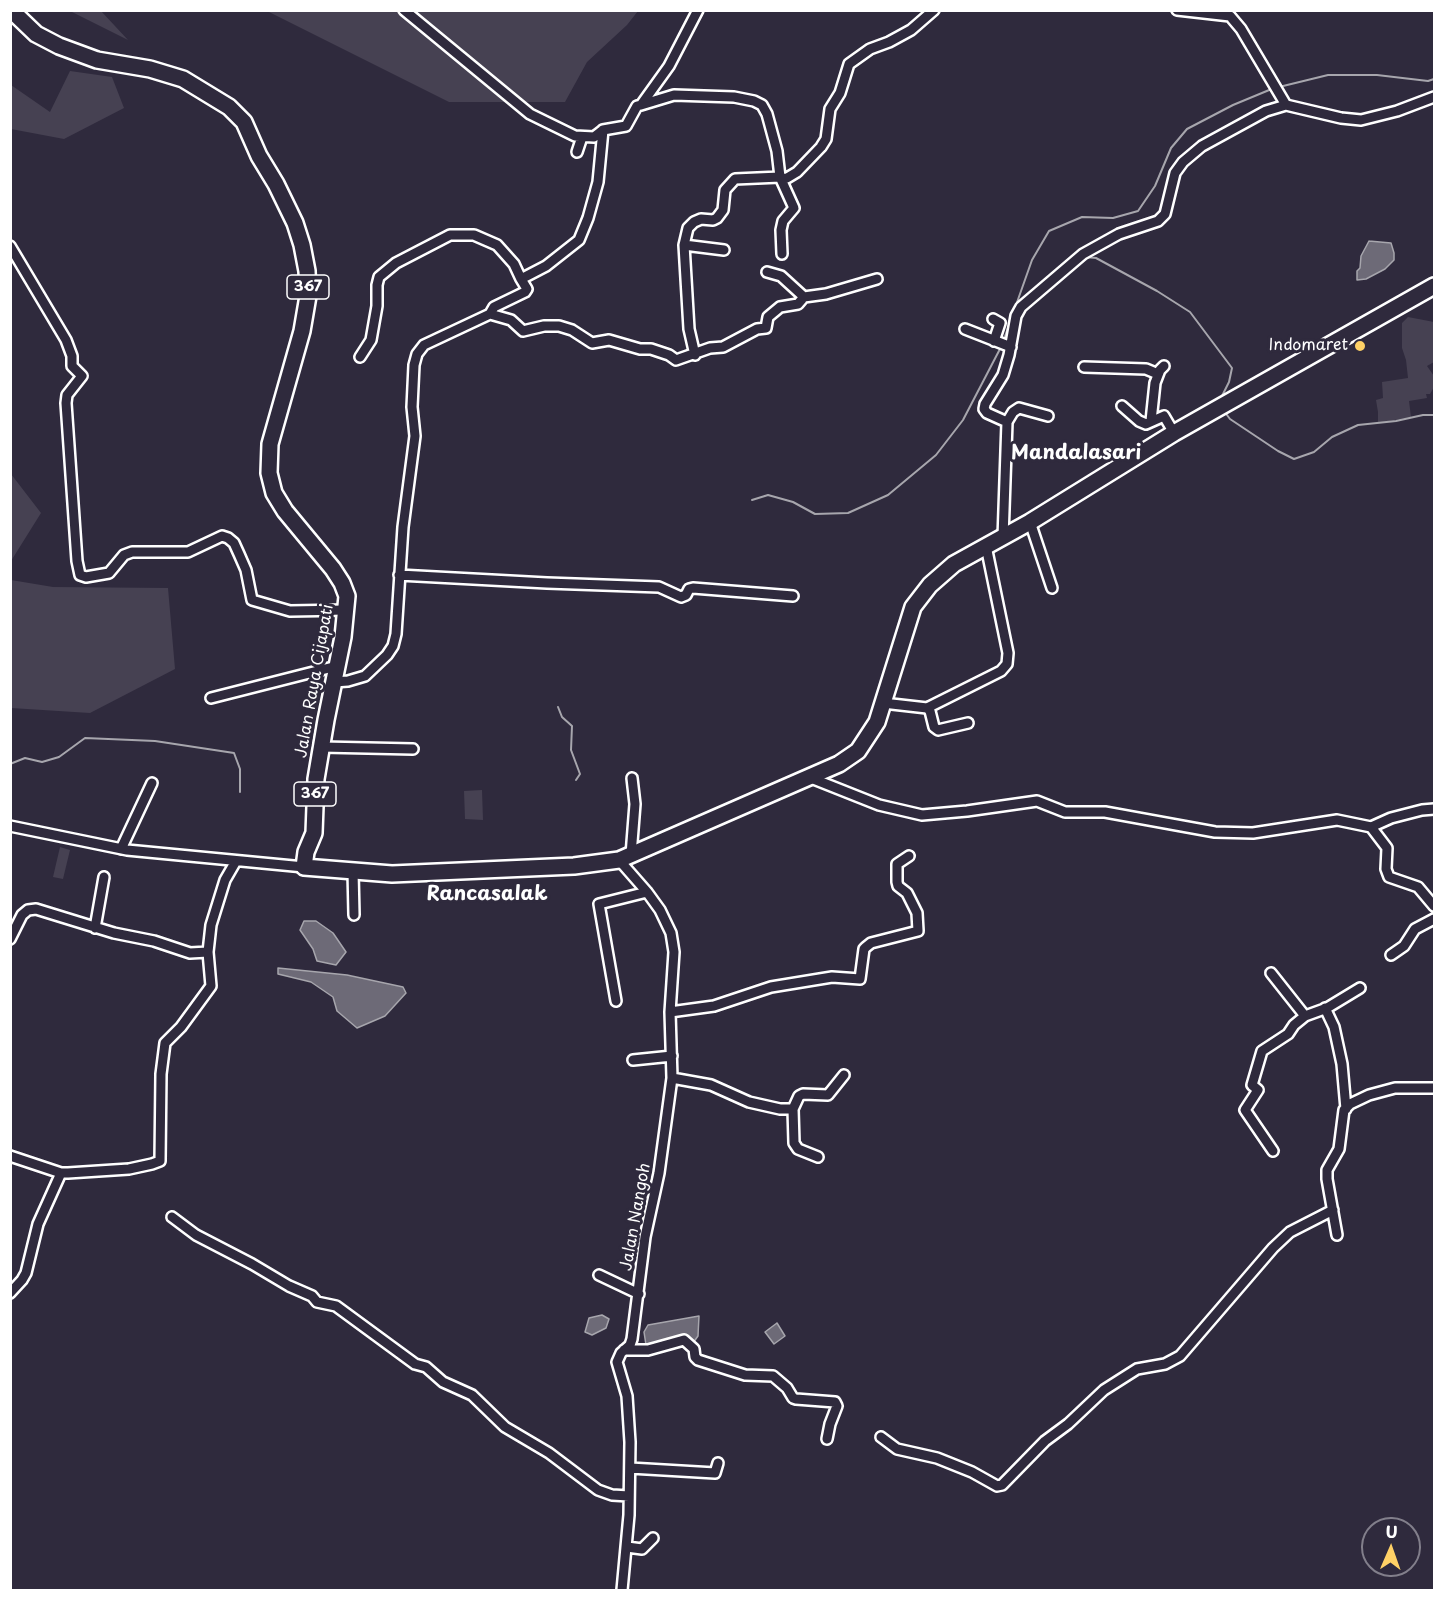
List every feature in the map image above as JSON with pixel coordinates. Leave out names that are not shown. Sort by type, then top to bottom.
[{"type":"main road","name":"Jalan Raya Cijapati","points":[[11,10],[36,34],[74,52],[97,60],[150,69],[183,79],[229,107],[244,122],[259,156],[295,223],[307,271],[308,296],[305,317],[270,444],[269,473],[274,493],[285,511],[342,583],[347,596],[347,610],[326,720],[327,747],[316,779],[314,833],[306,852],[304,867]]},
{"type":"main road","points":[[304,867],[392,874],[581,865],[625,858],[839,764],[858,751],[877,722],[910,613],[918,597],[954,564],[1030,522],[1174,433],[1434,286]]},
{"type":"street","points":[[404,10],[530,114],[554,127],[582,137],[594,137],[603,130],[626,126],[637,106],[674,95],[734,97],[758,103],[765,108],[777,151],[780,178],[794,208],[783,221],[782,254]]},
{"type":"street","points":[[641,105],[669,66],[698,10]]},
{"type":"street","points":[[695,355],[689,329],[684,245],[690,226],[701,219],[713,220],[721,213],[725,190],[735,179],[787,178],[796,172],[826,139],[830,109],[840,93],[849,64],[870,49],[911,30],[934,10]]},
{"type":"street","points":[[1177,10],[1230,16],[1241,29],[1286,105]]},
{"type":"street","points":[[1002,344],[1026,302],[1083,254],[1119,234],[1158,221],[1165,214],[1174,173],[1202,146],[1222,134],[1266,111],[1286,105],[1341,118],[1361,120],[1397,111],[1434,97]]},
{"type":"street","points":[[521,279],[546,266],[580,237],[598,182],[603,130]]},
{"type":"street","points":[[577,152],[582,137]]},
{"type":"street","points":[[334,682],[365,676],[377,666],[393,646],[396,634],[399,575],[415,436],[412,407],[414,359],[424,345],[490,314],[494,307],[526,291],[526,287],[514,264],[497,245],[474,235],[450,235],[396,262],[379,277],[371,340],[360,357]]},
{"type":"street","points":[[684,245],[724,250]]},
{"type":"street","points":[[10,246],[66,340],[72,356],[72,366],[82,376],[66,395],[76,550],[81,574],[86,577],[110,573],[124,555],[132,552],[188,552],[222,536],[234,543],[246,570],[252,600],[290,611],[347,610]]},
{"type":"street","points":[[767,272],[781,276],[804,297]]},
{"type":"street","points":[[490,314],[511,321],[523,331],[559,326],[572,330],[592,343],[609,340],[640,349],[651,349],[676,360],[710,348],[723,347],[757,328],[766,328],[768,317],[775,310],[798,304],[804,297],[826,294],[877,279]]},
{"type":"street","points":[[993,319],[999,321],[1000,325],[1003,375],[984,406],[987,413],[1007,422]]},
{"type":"street","points":[[965,329],[1002,344]]},
{"type":"street","points":[[1084,367],[1161,370],[1153,398],[1151,421]]},
{"type":"street","points":[[1122,406],[1146,424],[1164,416],[1174,433]]},
{"type":"street","points":[[1002,538],[1007,422],[1013,412],[1019,408],[1048,416]]},
{"type":"street","points":[[1030,522],[1052,588]]},
{"type":"street","points":[[883,703],[927,708],[1001,671],[1007,664],[1006,642],[986,546]]},
{"type":"street","points":[[399,575],[547,584],[659,587],[681,597],[693,588],[793,596]]},
{"type":"street","points":[[211,698],[337,666]]},
{"type":"street","points":[[927,708],[935,729],[968,723]]},
{"type":"street","points":[[327,747],[413,749]]},
{"type":"street","points":[[625,858],[635,804],[632,778]]},
{"type":"street","points":[[811,778],[879,805],[922,815],[1036,801],[1065,812],[1105,812],[1215,832],[1253,833],[1337,820],[1371,827],[1391,818],[1434,809]]},
{"type":"street","points":[[121,849],[152,783]]},
{"type":"street","points":[[10,826],[121,849],[304,867]]},
{"type":"street","points":[[1371,827],[1387,848],[1386,873],[1389,877],[1418,888],[1434,906]]},
{"type":"street","points":[[669,1012],[714,1006],[787,984],[832,977],[860,980],[866,947],[871,943],[916,932],[919,928],[917,913],[907,893],[898,886],[897,882],[897,864],[909,856]]},
{"type":"street","name":"Jalan Nangoh","points":[[622,1590],[627,1547],[630,1468],[627,1396],[617,1362],[632,1339],[645,1237],[657,1190],[672,1078],[669,1012],[674,963],[672,940],[660,910],[625,858]]},
{"type":"street","points":[[10,1156],[61,1173],[129,1169],[160,1161],[161,1074],[165,1043],[181,1027],[211,986],[208,952],[215,914],[225,880],[236,861]]},
{"type":"street","points":[[353,871],[354,915]]},
{"type":"street","points":[[95,928],[104,877]]},
{"type":"street","points":[[616,1001],[599,904],[647,892]]},
{"type":"street","points":[[10,939],[22,915],[28,910],[47,912],[95,928],[154,941],[190,953],[208,952]]},
{"type":"street","points":[[1391,955],[1404,946],[1415,929],[1434,919]]},
{"type":"street","points":[[1271,973],[1305,1016]]},
{"type":"street","points":[[1273,1151],[1245,1110],[1258,1090],[1252,1085],[1262,1051],[1288,1034],[1294,1025],[1305,1016],[1325,1008],[1360,988]]},
{"type":"street","points":[[1325,1008],[1334,1028],[1342,1064],[1346,1109]]},
{"type":"street","points":[[633,1060],[672,1056]]},
{"type":"street","points":[[818,1158],[798,1149],[794,1143],[793,1109],[799,1096],[803,1094],[828,1095],[844,1076]]},
{"type":"street","points":[[672,1078],[711,1085],[749,1102],[772,1108],[793,1109]]},
{"type":"street","points":[[1337,1235],[1327,1170],[1339,1149],[1342,1121],[1346,1109],[1350,1104],[1369,1095],[1395,1088],[1434,1088]]},
{"type":"street","points":[[10,1293],[26,1273],[38,1224],[61,1173]]},
{"type":"street","points":[[881,1437],[897,1449],[937,1458],[972,1472],[997,1486],[1002,1485],[1045,1441],[1068,1424],[1104,1390],[1137,1369],[1165,1364],[1180,1356],[1273,1248],[1290,1232],[1333,1210]]},
{"type":"street","points":[[172,1216],[196,1235],[289,1286],[312,1296],[317,1302],[327,1302],[336,1306],[415,1364],[433,1372],[442,1382],[472,1395],[505,1427],[549,1453],[598,1490],[612,1495],[629,1496]]},
{"type":"street","points":[[599,1275],[639,1294]]},
{"type":"street","points":[[624,1350],[648,1350],[684,1340],[688,1341],[694,1349],[698,1360],[746,1375],[773,1376],[796,1399],[835,1402],[837,1406],[827,1439]]},
{"type":"street","points":[[630,1468],[715,1473],[718,1463]]},
{"type":"street","points":[[627,1547],[642,1549],[653,1538]]},
{"type":"shaded area","points":[[70,11],[101,11],[128,40]]},
{"type":"shaded area","points":[[267,11],[638,11],[627,25],[587,62],[565,102],[449,102]]},
{"type":"shaded area","points":[[70,71],[112,77],[124,108],[64,139],[11,129],[11,85],[50,112]]},
{"type":"shaded area","points":[[1369,241],[1391,243],[1394,260],[1385,269],[1366,279],[1357,280],[1361,256]]},
{"type":"shaded area","points":[[1408,317],[1434,322],[1434,362],[1427,366],[1434,376],[1434,387],[1430,394],[1426,394],[1427,398],[1409,401],[1411,417],[1378,423],[1376,400],[1383,398],[1382,382],[1408,378],[1402,348],[1402,323]]},
{"type":"shaded area","points":[[11,474],[41,513],[11,561]]},
{"type":"shaded area","points":[[11,580],[53,587],[168,588],[175,669],[90,713],[11,708]]},
{"type":"shaded area","points":[[482,790],[483,820],[465,819],[464,791]]},
{"type":"shaded area","points":[[60,847],[70,850],[63,879],[53,877]]},
{"type":"shaded area","points":[[304,921],[316,921],[333,933],[346,952],[336,965],[317,961],[313,949],[300,930]]},
{"type":"shaded area","points":[[278,968],[347,975],[403,987],[406,993],[385,1016],[357,1028],[337,1011],[333,997],[311,982],[278,974]]},
{"type":"shaded area","points":[[602,1315],[609,1319],[606,1328],[592,1335],[585,1332],[589,1318]]},
{"type":"shaded area","points":[[699,1316],[698,1336],[693,1343],[646,1345],[644,1332],[648,1325]]},
{"type":"shaded area","points":[[777,1323],[785,1336],[774,1344],[765,1332]]},
{"type":"waterway","points":[[1279,87],[1328,75],[1377,75],[1428,81],[1434,79]]},
{"type":"waterway","points":[[1015,308],[1032,260],[1049,231],[1082,217],[1113,218],[1138,211],[1155,186],[1171,148],[1187,129],[1233,105],[1274,88]]},
{"type":"waterway","points":[[1085,257],[1096,258],[1190,312],[1232,368],[1229,382],[1221,398]]},
{"type":"waterway","points":[[1003,342],[1011,319]]},
{"type":"waterway","points":[[752,500],[768,495],[793,502],[815,514],[848,513],[888,495],[936,455],[963,420],[1001,347]]},
{"type":"waterway","points":[[1224,411],[1230,419],[1294,459],[1314,452],[1332,437],[1358,425],[1434,415]]},
{"type":"waterway","points":[[558,707],[562,717],[572,726],[571,750],[580,774],[576,780]]},
{"type":"waterway","points":[[10,764],[25,758],[42,762],[59,757],[85,738],[155,741],[234,753],[240,769],[240,792]]},
{"type":"place","name":"Indomaret","points":[[1360,346]]},
{"type":"district","name":"Mandalasari","points":[[1076,453]]},
{"type":"district","name":"Rancasalak","points":[[487,894]]}]
